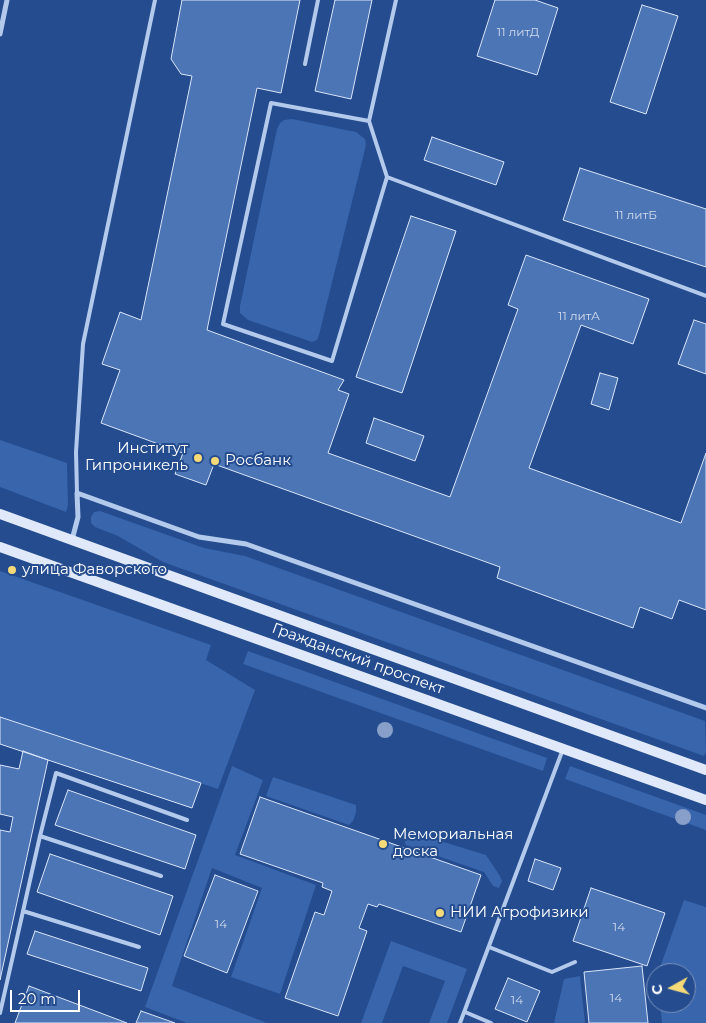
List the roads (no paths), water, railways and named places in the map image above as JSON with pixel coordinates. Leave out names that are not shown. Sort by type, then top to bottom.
[{"type":"main road","name":"Гражданский проспект","points":[[0,514],[706,770]]},
{"type":"main road","name":"Гражданский проспект","points":[[0,547],[706,800]]},
{"type":"street","points":[[0,34],[7,0]]},
{"type":"street","points":[[72,540],[78,517],[77,493],[199,537],[246,544],[706,708]]},
{"type":"lane","points":[[77,493],[76,452],[83,344],[155,0]]},
{"type":"lane","points":[[305,64],[318,0]]},
{"type":"lane","points":[[369,121],[270,103],[223,324],[332,361],[387,177],[369,121],[396,0]]},
{"type":"lane","points":[[387,177],[706,296]]},
{"type":"lane","points":[[460,1023],[562,749]]},
{"type":"lane","points":[[0,1013],[56,773],[187,820]]},
{"type":"lane","points":[[40,836],[161,876]]},
{"type":"lane","points":[[23,911],[139,947]]},
{"type":"lane","points":[[489,947],[552,972],[575,962]]},
{"type":"lane","points":[[464,1012],[491,1023]]},
{"type":"place","name":"Институт Гипроникель","points":[[198,458]]},
{"type":"place","name":"Росбанк","points":[[215,461]]},
{"type":"place","name":"улица Фаворского","points":[[12,570]]},
{"type":"place","name":"Мемориальная доска","points":[[383,844]]},
{"type":"place","name":"НИИ Агрофизики","points":[[440,913]]}]
